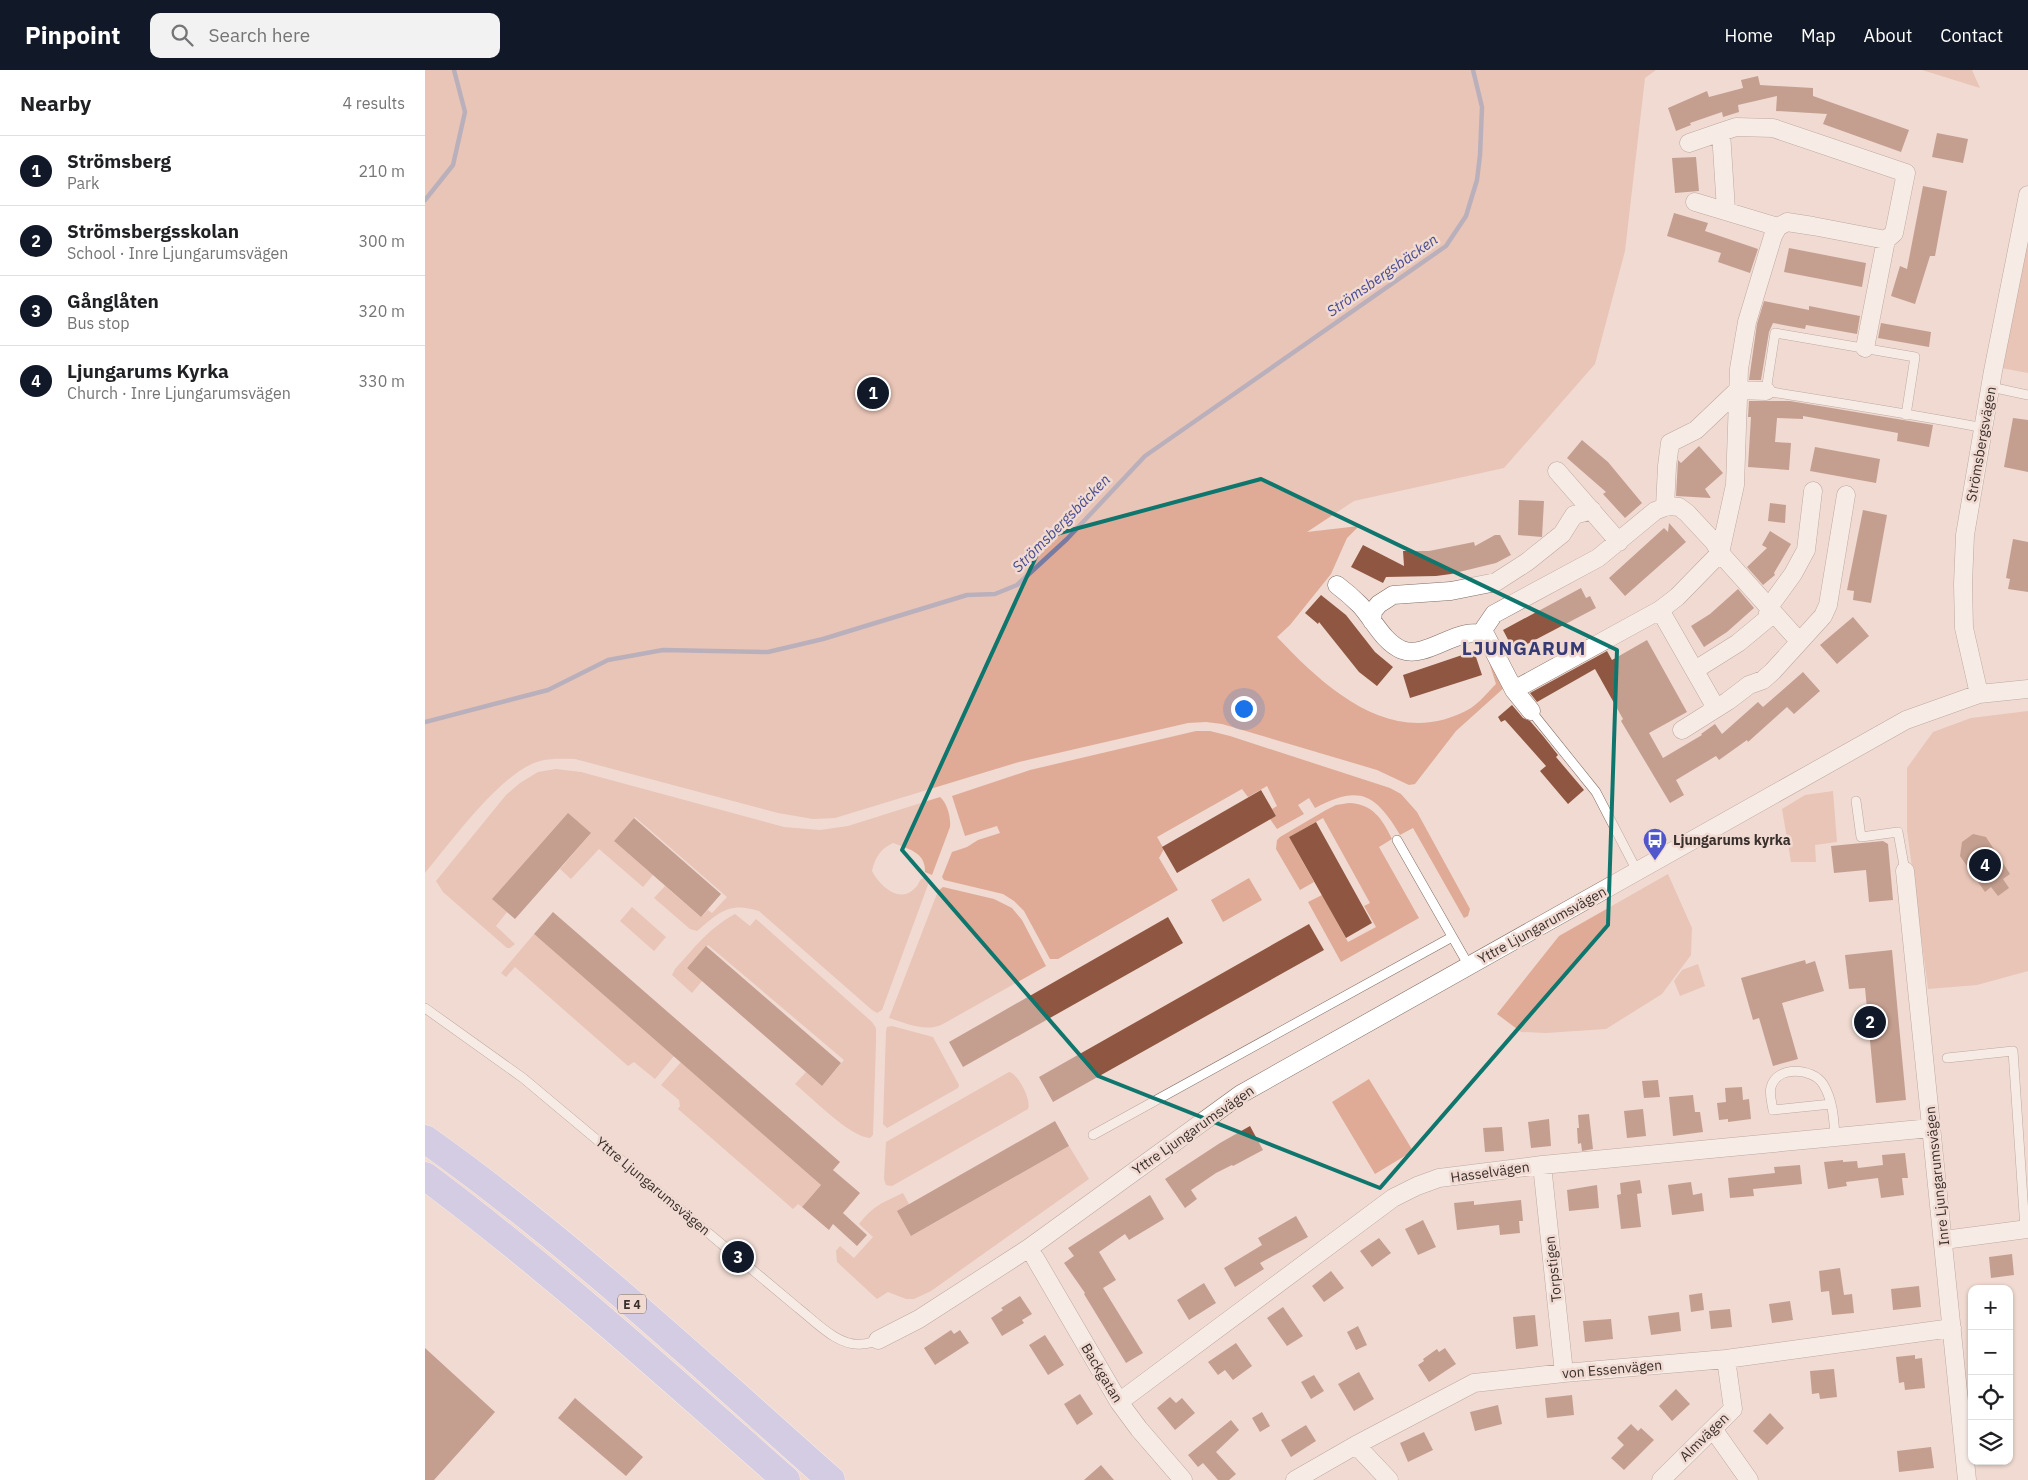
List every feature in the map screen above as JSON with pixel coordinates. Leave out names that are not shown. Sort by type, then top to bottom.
[{"type":"highway","name":"E 4","points":[[425,1139],[484,1181],[601,1276],[831,1480]]},
{"type":"highway","name":"E 4","points":[[425,1176],[474,1212],[580,1300],[786,1480]]},
{"type":"street","points":[[1689,143],[1736,127],[1773,128],[1906,174],[1894,233],[1886,240],[1865,348]]},
{"type":"street","points":[[1721,132],[1725,210]]},
{"type":"street","name":"Strömsbergsvägen","points":[[1979,694],[1965,628],[1963,584],[1965,535],[2028,195]]},
{"type":"street","points":[[1695,202],[1778,227]]},
{"type":"street","points":[[1514,690],[1659,610],[1677,597],[1720,553],[1735,485],[1739,369],[1747,322],[1773,236],[1778,227],[1787,222],[1886,240]]},
{"type":"street","points":[[1665,507],[1670,443],[1695,430],[1738,390],[1765,391]]},
{"type":"street","points":[[1557,471],[1619,542]]},
{"type":"street","points":[[1695,670],[1722,654],[1767,619],[1769,608],[1793,574],[1806,550],[1813,491]]},
{"type":"street","points":[[1682,730],[1749,685],[1768,676],[1796,648],[1799,641],[1823,616],[1828,605],[1846,495]]},
{"type":"street","points":[[1481,633],[1494,614],[1598,558],[1655,511],[1671,506],[1679,507],[1687,513],[1714,542],[1720,553],[1799,641]]},
{"type":"street","points":[[1372,621],[1373,612],[1379,604],[1393,595],[1451,591],[1486,586],[1507,576],[1555,540],[1567,528],[1574,516],[1592,510]]},
{"type":"street","points":[[1337,585],[1360,605],[1395,646],[1403,650],[1417,650],[1469,633],[1481,633],[1486,636],[1514,690],[1531,711]]},
{"type":"street","points":[[1486,586],[1494,614]]},
{"type":"street","points":[[1659,610],[1716,708]]},
{"type":"street","name":"Yttre Ljungarumsvägen","points":[[878,1340],[919,1319],[1029,1248],[1241,1094],[1906,720],[1979,694],[2028,689]]},
{"type":"street","name":"Inre Ljungarumsvägen","points":[[1905,871],[1967,1480]]},
{"type":"street","name":"Hasselvägen","points":[[1119,1402],[1393,1198],[1439,1178],[1542,1165],[1931,1128]]},
{"type":"street","name":"Torpstigen","points":[[1542,1165],[1564,1373]]},
{"type":"street","points":[[1944,1240],[2027,1229]]},
{"type":"street","name":"Backgatan","points":[[1035,1258],[1119,1402],[1139,1429],[1183,1480]]},
{"type":"street","name":"von Essenvägen","points":[[1295,1480],[1356,1445],[1474,1383],[1726,1359],[1952,1328]]},
{"type":"street","name":"Almvägen","points":[[1661,1480],[1733,1409],[1726,1359]]},
{"type":"street","points":[[1713,1429],[1749,1480]]},
{"type":"street","points":[[1356,1445],[1389,1480]]},
{"type":"lane","points":[[1905,415],[1915,357],[1775,333],[1765,391],[1905,415],[1984,428]]},
{"type":"lane","points":[[1991,387],[2028,394]]},
{"type":"lane","points":[[1531,711],[1596,792],[1637,871]]},
{"type":"lane","points":[[1856,801],[1861,837],[1898,832],[1905,871]]},
{"type":"lane","points":[[1397,840],[1469,966]]},
{"type":"lane","points":[[1093,1135],[1451,937]]},
{"type":"lane","name":"Yttre Ljungarumsvägen","points":[[425,1008],[523,1078],[834,1336],[847,1342],[861,1344],[878,1340]]},
{"type":"lane","points":[[1947,1058],[2013,1051],[2027,1229]]},
{"type":"lane","points":[[1831,1104],[1773,1110],[1771,1087],[1776,1079],[1786,1073],[1798,1071],[1808,1072],[1816,1076],[1823,1084],[1831,1104],[1835,1137]]},
{"type":"highlighted area","points":[[1261,479],[1617,650],[1608,925],[1380,1188],[1098,1076],[902,850],[1045,537]]},
{"type":"shaded area","points":[[425,70],[1656,70],[1645,78],[1625,251],[1595,364],[1504,468],[1354,501],[1307,532],[1359,526],[1347,538],[1331,574],[1290,625],[1277,637],[1318,677],[1340,694],[1364,709],[1389,719],[1416,723],[1443,720],[1478,703],[1496,684],[1488,659],[1478,638],[1506,686],[1456,731],[1415,784],[1409,785],[1377,770],[1222,724],[1206,722],[1188,723],[1019,762],[835,818],[813,819],[778,813],[575,759],[544,760],[525,767],[494,793],[478,809],[425,873]]},
{"type":"shaded area","points":[[1922,70],[1972,70],[1980,88]]},
{"type":"shaded area","points":[[2028,238],[2028,373],[2001,368]]},
{"type":"shaded area","points":[[2028,711],[2028,971],[1977,985],[1928,989],[1907,830],[1907,768],[1933,732],[1971,718]]},
{"type":"shaded area","points":[[1196,731],[1210,731],[1230,736],[1390,788],[1401,794],[1417,812],[1470,909],[1468,916],[1464,918],[1413,828],[1400,835],[1391,821],[1374,802],[1365,797],[1355,795],[1330,801],[1315,808],[1309,798],[1298,805],[1304,814],[1277,829],[1270,819],[1276,816],[1272,809],[1277,806],[1267,786],[1248,797],[1242,789],[1157,837],[1164,849],[1159,858],[1178,890],[1058,959],[1050,959],[1024,911],[1014,901],[1003,894],[944,880],[942,877],[952,852],[967,847],[978,840],[1000,833],[997,826],[965,836],[952,796],[1030,770]]},
{"type":"shaded area","points":[[556,769],[581,772],[784,827],[820,830],[848,826],[940,797],[948,811],[950,827],[932,875],[925,872],[923,860],[915,852],[893,843],[881,851],[873,866],[872,871],[879,882],[896,894],[908,893],[915,888],[921,879],[924,878],[929,882],[882,1010],[877,1013],[872,1010],[759,911],[740,907],[732,908],[718,914],[697,931],[690,929],[654,898],[665,886],[701,917],[708,910],[712,913],[727,897],[635,817],[614,841],[653,875],[643,887],[599,849],[571,879],[560,869],[591,833],[493,899],[507,912],[496,926],[515,944],[507,948],[443,892],[436,881],[506,795],[520,783],[538,772]]},
{"type":"shaded area","points":[[1833,791],[1837,842],[1815,845],[1816,862],[1791,862],[1782,809],[1805,795]]},
{"type":"shaded area","points":[[1349,803],[1364,806],[1371,810],[1384,825],[1392,839],[1379,847],[1419,918],[1341,962],[1308,902],[1322,895],[1348,942],[1376,927],[1364,906],[1370,903],[1323,818],[1289,837],[1314,882],[1300,890],[1276,849],[1277,840],[1280,837],[1336,805]]},
{"type":"shaded area","points":[[1668,874],[1692,928],[1691,955],[1662,994],[1606,1029],[1546,1033],[1521,1032],[1497,1014],[1559,936]]},
{"type":"shaded area","points":[[1249,878],[1262,900],[1223,922],[1211,900]]},
{"type":"shaded area","points":[[943,887],[994,899],[1012,908],[1022,920],[1046,966],[936,1027],[916,1026],[889,1018],[938,891]]},
{"type":"shaded area","points":[[632,907],[666,937],[654,951],[620,921]]},
{"type":"shaded area","points":[[735,914],[750,926],[756,919],[872,1022],[876,1028],[873,1135],[870,1138],[852,1131],[842,1124],[795,1084],[806,1072],[822,1086],[844,1060],[708,945],[687,968],[702,981],[692,993],[672,975],[675,969],[703,938]]},
{"type":"shaded area","points":[[534,934],[674,1056],[655,1079],[634,1062],[628,1066],[515,967],[506,977],[501,973]]},
{"type":"shaded area","points":[[1698,964],[1705,986],[1680,996],[1674,981],[1682,970]]},
{"type":"shaded area","points":[[892,1026],[933,1037],[959,1085],[958,1088],[887,1128],[883,1124],[886,1031],[887,1027]]},
{"type":"shaded area","points":[[681,1062],[821,1185],[802,1207],[798,1204],[793,1209],[678,1109],[680,1106],[679,1100],[661,1085]]},
{"type":"shaded area","points":[[1009,1072],[1020,1082],[1028,1100],[1028,1109],[892,1186],[886,1185],[884,1179],[886,1142]]},
{"type":"shaded area","points":[[1369,1079],[1413,1151],[1375,1174],[1332,1102]]},
{"type":"shaded area","points":[[1069,1146],[1089,1179],[931,1291],[914,1299],[906,1299],[888,1292],[877,1299],[837,1262],[836,1251],[840,1246],[854,1258],[873,1237],[859,1224],[874,1208],[889,1199],[903,1193],[909,1204],[911,1236]]},
{"type":"building","points":[[1758,76],[1760,85],[1813,88],[1813,96],[1909,130],[1901,152],[1823,124],[1827,114],[1776,111],[1777,96],[1738,105],[1739,112],[1723,117],[1722,112],[1690,123],[1691,125],[1676,131],[1668,108],[1707,91],[1709,97],[1743,88],[1741,80]]},
{"type":"building","points":[[1937,133],[1968,139],[1963,163],[1932,157]]},
{"type":"building","points":[[1696,157],[1699,191],[1675,193],[1672,158]]},
{"type":"building","points":[[1923,186],[1947,191],[1935,256],[1930,256],[1915,304],[1891,296],[1900,266],[1907,269]]},
{"type":"building","points":[[1674,213],[1708,223],[1705,231],[1758,249],[1750,273],[1718,262],[1721,253],[1667,236]]},
{"type":"building","points":[[1789,248],[1866,263],[1862,287],[1784,272]]},
{"type":"building","points":[[1764,301],[1809,310],[1809,306],[1860,316],[1857,334],[1806,325],[1805,329],[1773,323],[1769,332],[1761,380],[1749,380],[1757,324]]},
{"type":"building","points":[[1881,323],[1931,332],[1929,347],[1878,338]]},
{"type":"building","points":[[1749,401],[1790,401],[1933,425],[1929,447],[1897,441],[1898,433],[1803,416],[1803,419],[1777,418],[1775,442],[1791,443],[1789,470],[1748,467],[1751,417],[1748,417]]},
{"type":"building","points":[[2013,418],[2028,420],[2028,472],[2004,467]]},
{"type":"building","points":[[1582,440],[1608,462],[1642,503],[1625,518],[1603,494],[1606,492],[1567,458]]},
{"type":"building","points":[[1699,446],[1723,473],[1705,489],[1711,498],[1676,496],[1678,460],[1681,463]]},
{"type":"building","points":[[1815,447],[1880,459],[1876,483],[1810,471]]},
{"type":"building","points":[[1519,500],[1544,501],[1542,537],[1518,535]]},
{"type":"building","points":[[1770,503],[1786,505],[1785,523],[1768,521]]},
{"type":"building","points":[[1863,510],[1887,515],[1871,603],[1853,600],[1854,591],[1847,590]]},
{"type":"building","points":[[1669,523],[1686,542],[1625,596],[1609,578],[1664,528],[1668,532]]},
{"type":"building","points":[[1770,531],[1791,544],[1774,573],[1775,575],[1763,585],[1747,567],[1767,548],[1762,545]]},
{"type":"building","points":[[1495,535],[1500,535],[1511,555],[1496,563],[1451,574],[1386,577],[1383,583],[1351,567],[1363,545],[1404,566],[1403,551],[1429,551],[1474,542],[1475,546]]},
{"type":"building","points":[[2013,539],[2028,542],[2028,592],[2008,589],[2010,579],[2006,578]]},
{"type":"building","points":[[1581,588],[1586,598],[1590,596],[1596,608],[1514,651],[1503,630]]},
{"type":"building","points":[[1738,589],[1754,608],[1727,632],[1704,647],[1691,626],[1710,614]]},
{"type":"building","points":[[1321,595],[1346,615],[1375,652],[1393,667],[1377,686],[1359,672],[1319,622],[1318,624],[1305,613]]},
{"type":"building","points":[[1853,617],[1869,636],[1837,664],[1820,645]]},
{"type":"building","points":[[1647,640],[1687,712],[1649,733],[1663,758],[1702,735],[1715,724],[1722,734],[1758,702],[1763,707],[1803,672],[1820,691],[1794,714],[1787,707],[1748,742],[1747,740],[1719,760],[1716,756],[1676,780],[1684,795],[1670,803],[1621,721],[1623,719],[1595,669],[1537,702],[1530,693],[1607,651],[1612,660]]},
{"type":"building","points":[[1474,651],[1482,675],[1410,698],[1403,675]]},
{"type":"building","points":[[1512,705],[1543,736],[1558,755],[1556,757],[1584,790],[1568,804],[1540,771],[1546,766],[1505,720],[1501,722],[1498,717]]},
{"type":"building","points":[[1261,790],[1276,816],[1177,873],[1162,847]]},
{"type":"building","points":[[568,813],[591,833],[515,919],[492,899]]},
{"type":"building","points":[[634,818],[721,894],[701,917],[614,841]]},
{"type":"building","points":[[1316,822],[1372,923],[1346,938],[1289,837]]},
{"type":"building","points":[[1973,834],[1986,837],[2010,874],[2003,879],[2009,888],[1998,896],[1991,887],[1985,892],[1960,856],[1962,842]]},
{"type":"building","points":[[1883,841],[1888,844],[1893,900],[1869,902],[1866,870],[1834,873],[1831,846]]},
{"type":"building","points":[[553,912],[840,1162],[833,1170],[860,1193],[843,1213],[867,1235],[857,1246],[833,1224],[829,1230],[802,1207],[821,1185],[534,934]]},
{"type":"building","points":[[1168,917],[1183,943],[963,1067],[949,1042]]},
{"type":"building","points":[[1309,924],[1324,950],[1053,1102],[1039,1077]]},
{"type":"building","points":[[706,946],[841,1063],[822,1086],[687,968]]},
{"type":"building","points":[[1892,950],[1906,1100],[1876,1103],[1865,988],[1849,989],[1845,955]]},
{"type":"building","points":[[1805,960],[1806,964],[1815,961],[1824,991],[1782,1003],[1798,1059],[1773,1066],[1759,1018],[1753,1020],[1741,978]]},
{"type":"building","points":[[1658,1080],[1660,1097],[1644,1098],[1642,1081]]},
{"type":"building","points":[[1742,1087],[1743,1100],[1749,1099],[1751,1119],[1728,1122],[1728,1119],[1719,1120],[1717,1103],[1726,1102],[1725,1088]]},
{"type":"building","points":[[1693,1095],[1695,1112],[1700,1112],[1703,1132],[1673,1136],[1669,1097]]},
{"type":"building","points":[[1643,1109],[1646,1136],[1627,1138],[1624,1111]]},
{"type":"building","points":[[1589,1114],[1593,1149],[1582,1151],[1581,1143],[1578,1144],[1578,1115]]},
{"type":"building","points":[[1549,1119],[1551,1146],[1531,1148],[1528,1122]]},
{"type":"building","points":[[1055,1121],[1069,1146],[911,1236],[897,1211]]},
{"type":"building","points":[[1250,1126],[1263,1150],[1216,1173],[1191,1190],[1197,1199],[1185,1208],[1165,1179]]},
{"type":"building","points":[[1502,1127],[1504,1151],[1485,1152],[1483,1128]]},
{"type":"building","points":[[1905,1153],[1908,1178],[1902,1178],[1904,1195],[1881,1198],[1878,1178],[1846,1182],[1847,1186],[1828,1189],[1824,1162],[1857,1161],[1858,1168],[1883,1165],[1882,1155]]},
{"type":"building","points":[[1800,1165],[1802,1184],[1753,1189],[1754,1196],[1730,1198],[1728,1178],[1775,1173],[1774,1167]]},
{"type":"building","points":[[1640,1180],[1642,1193],[1637,1194],[1641,1227],[1621,1229],[1617,1195],[1621,1194],[1620,1183]]},
{"type":"building","points":[[1691,1182],[1693,1195],[1702,1193],[1704,1211],[1672,1215],[1668,1185]]},
{"type":"building","points":[[1597,1185],[1599,1208],[1569,1211],[1567,1190]]},
{"type":"building","points":[[1150,1195],[1164,1219],[1129,1240],[1125,1234],[1099,1252],[1116,1280],[1103,1288],[1143,1353],[1126,1363],[1085,1293],[1064,1263],[1074,1256],[1068,1248]]},
{"type":"building","points":[[1521,1200],[1523,1221],[1519,1221],[1520,1233],[1500,1235],[1499,1225],[1457,1230],[1454,1203],[1474,1201],[1474,1205]]},
{"type":"building","points":[[1296,1216],[1308,1237],[1260,1263],[1264,1269],[1235,1287],[1224,1268],[1262,1245],[1258,1238]]},
{"type":"building","points":[[1423,1220],[1436,1247],[1418,1255],[1405,1229]]},
{"type":"building","points":[[1379,1238],[1391,1253],[1372,1267],[1360,1251]]},
{"type":"building","points":[[2012,1254],[2014,1275],[1991,1278],[1989,1257]]},
{"type":"building","points":[[1840,1268],[1844,1295],[1852,1294],[1854,1313],[1832,1315],[1829,1291],[1821,1292],[1819,1271]]},
{"type":"building","points":[[1331,1271],[1344,1288],[1324,1302],[1312,1286]]},
{"type":"building","points":[[1204,1283],[1216,1303],[1189,1320],[1177,1300]]},
{"type":"building","points":[[1919,1286],[1921,1307],[1893,1310],[1891,1289]]},
{"type":"building","points":[[1702,1293],[1704,1310],[1691,1312],[1689,1295]]},
{"type":"building","points":[[1020,1296],[1032,1314],[1022,1320],[1024,1323],[1002,1336],[991,1318],[1003,1310],[1001,1308]]},
{"type":"building","points":[[1790,1301],[1793,1320],[1772,1323],[1769,1304]]},
{"type":"building","points":[[1283,1307],[1303,1336],[1287,1346],[1267,1318]]},
{"type":"building","points":[[1730,1309],[1732,1327],[1711,1329],[1709,1311]]},
{"type":"building","points":[[1679,1312],[1681,1331],[1651,1335],[1648,1316]]},
{"type":"building","points":[[1535,1315],[1538,1346],[1516,1349],[1513,1317]]},
{"type":"building","points":[[1611,1319],[1613,1339],[1585,1342],[1583,1321]]},
{"type":"building","points":[[1358,1326],[1367,1345],[1356,1350],[1347,1332]]},
{"type":"building","points":[[951,1330],[954,1334],[960,1330],[969,1343],[935,1365],[924,1348]]},
{"type":"building","points":[[1045,1335],[1064,1365],[1048,1375],[1029,1345]]},
{"type":"building","points":[[1236,1343],[1252,1366],[1233,1380],[1225,1370],[1218,1375],[1208,1362]]},
{"type":"building","points":[[425,1348],[495,1412],[434,1480],[425,1480]]},
{"type":"building","points":[[1445,1348],[1456,1364],[1429,1382],[1418,1365],[1437,1349],[1439,1352]]},
{"type":"building","points":[[1915,1355],[1915,1359],[1922,1358],[1925,1388],[1905,1390],[1904,1382],[1899,1383],[1896,1357]]},
{"type":"building","points":[[1834,1369],[1837,1397],[1820,1399],[1819,1393],[1812,1394],[1810,1371]]},
{"type":"building","points":[[1359,1372],[1374,1399],[1354,1411],[1338,1384]]},
{"type":"building","points":[[1314,1375],[1324,1391],[1311,1399],[1301,1382]]},
{"type":"building","points":[[1676,1389],[1690,1404],[1672,1421],[1659,1406]]},
{"type":"building","points":[[1080,1394],[1093,1414],[1077,1425],[1064,1404]]},
{"type":"building","points":[[1572,1395],[1574,1415],[1547,1418],[1545,1398]]},
{"type":"building","points":[[1170,1397],[1176,1403],[1182,1398],[1195,1413],[1175,1430],[1157,1408]]},
{"type":"building","points":[[575,1398],[643,1457],[626,1476],[558,1418]]},
{"type":"building","points":[[1498,1405],[1502,1424],[1475,1431],[1470,1412]]},
{"type":"building","points":[[1262,1412],[1270,1426],[1260,1432],[1252,1418]]},
{"type":"building","points":[[1770,1413],[1784,1428],[1767,1445],[1753,1431]]},
{"type":"building","points":[[1231,1420],[1239,1430],[1216,1452],[1236,1474],[1229,1480],[1218,1480],[1203,1463],[1198,1467],[1188,1455]]},
{"type":"building","points":[[1631,1424],[1638,1431],[1641,1428],[1654,1440],[1624,1470],[1611,1458],[1624,1445],[1617,1438]]},
{"type":"building","points":[[1306,1425],[1316,1441],[1291,1457],[1281,1440]]},
{"type":"building","points":[[1424,1432],[1433,1450],[1408,1462],[1400,1443]]},
{"type":"building","points":[[1931,1447],[1934,1468],[1899,1472],[1897,1451]]},
{"type":"building","points":[[1101,1465],[1114,1480],[1084,1480]]},
{"type":"waterway","points":[[425,200],[453,165],[465,112],[454,70]]},
{"type":"waterway","name":"Strömsbergsbäcken","points":[[425,722],[548,690],[608,660],[663,650],[768,652],[823,639],[967,595],[995,594],[1017,585],[1067,539],[1145,456],[1446,246],[1466,216],[1477,180],[1482,107],[1473,70]]},
{"type":"place","name":"Strömsberg","points":[[873,393]]},
{"type":"place","name":"Ljungarums kyrka","points":[[1655,861]]},
{"type":"place","name":"Ljungarums Kyrka","points":[[1985,865]]},
{"type":"place","name":"Strömsbergsskolan","points":[[1870,1022]]},
{"type":"place","name":"Gånglåten","points":[[738,1257]]},
{"type":"district","name":"LJUNGARUM","points":[[1524,648]]}]
